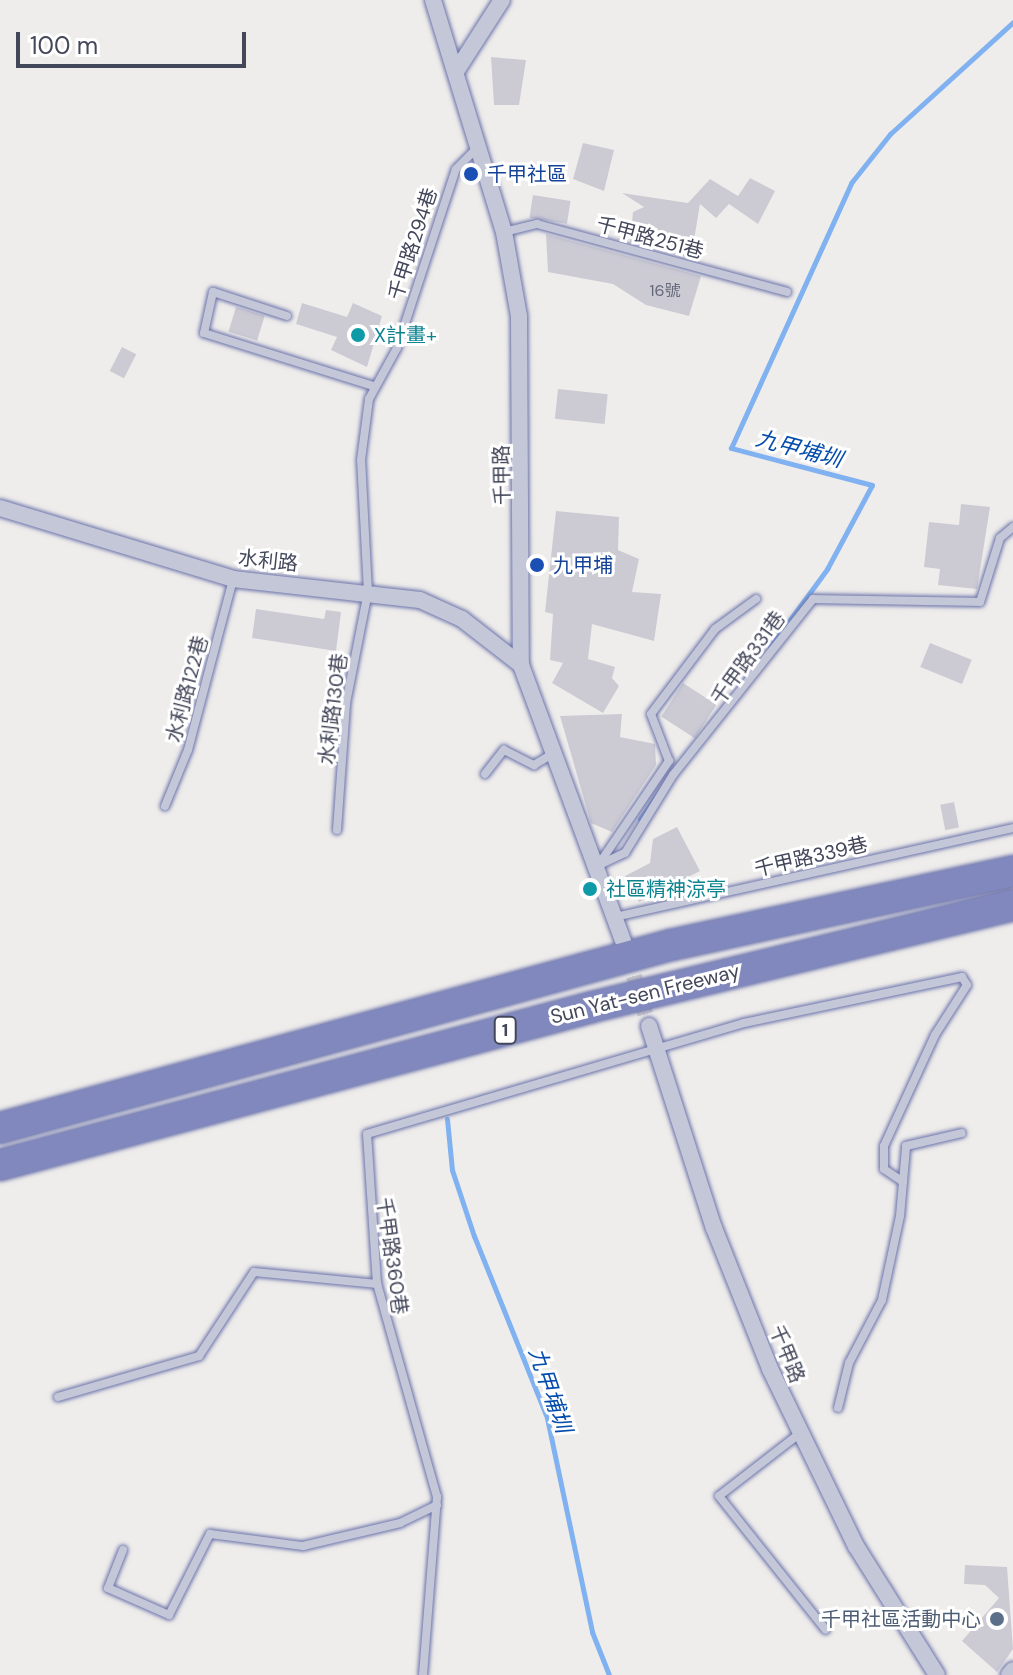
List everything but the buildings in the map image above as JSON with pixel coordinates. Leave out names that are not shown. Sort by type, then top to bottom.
[{"type":"highway","name":"Sun Yat-sen Freeway","points":[[0,1128],[671,945],[1013,871]]},
{"type":"highway","name":"Sun Yat-sen Freeway","points":[[0,1165],[592,1007],[1013,905]]},
{"type":"highway","points":[[0,1121],[85,1103]]},
{"type":"street","name":"千甲路","points":[[433,0],[457,70],[504,232],[519,316],[521,665],[599,865],[624,944]]},
{"type":"street","points":[[457,70],[502,0]]},
{"type":"street","name":"水利路","points":[[0,508],[233,579],[368,592],[437,607],[521,665]]},
{"type":"street","name":"千甲路","points":[[649,1026],[714,1228],[799,1434],[856,1546],[937,1675]]},
{"type":"street","points":[[1009,1675],[1013,1670]]},
{"type":"lane","name":"千甲路294巷","points":[[368,592],[361,460],[373,386],[397,348],[456,169],[478,146]]},
{"type":"lane","name":"千甲路251巷","points":[[504,232],[537,224],[787,292]]},
{"type":"lane","points":[[287,316],[213,292],[204,333],[373,386]]},
{"type":"lane","name":"千甲路331巷","points":[[599,865],[625,853],[673,775],[813,599],[985,599],[1000,538],[1013,527]]},
{"type":"lane","name":"水利路122巷","points":[[165,806],[188,750],[233,579]]},
{"type":"lane","name":"水利路130巷","points":[[337,830],[346,703],[368,592]]},
{"type":"lane","points":[[599,865],[669,761],[651,714],[715,629],[756,599]]},
{"type":"lane","points":[[485,774],[504,750],[534,765],[555,753]]},
{"type":"lane","name":"千甲路339巷","points":[[615,917],[1013,828]]},
{"type":"lane","points":[[656,1050],[744,1023],[962,977],[967,985],[941,1023],[884,1146],[884,1169],[903,1182]]},
{"type":"lane","name":"千甲路360巷","points":[[423,1675],[437,1505],[377,1284],[367,1134],[656,1050]]},
{"type":"lane","points":[[838,1408],[849,1363],[891,1270],[906,1146],[962,1133]]},
{"type":"lane","points":[[58,1397],[199,1356],[254,1272],[377,1284]]},
{"type":"lane","points":[[799,1434],[719,1496],[826,1630]]},
{"type":"lane","points":[[123,1550],[108,1588],[169,1615],[210,1534],[303,1546],[400,1523],[437,1505]]},
{"type":"waterway","name":"九甲埔圳","points":[[770,647],[827,569],[872,485],[731,448],[851,183],[890,134],[1013,22]]},
{"type":"waterway","name":"九甲埔圳","points":[[640,819],[688,752]]},
{"type":"waterway","name":"九甲埔圳","points":[[447,1119],[452,1170],[474,1236],[547,1418],[592,1632],[609,1675]]},
{"type":"tunnel","points":[[627,953],[649,1026]]},
{"type":"place","name":"千甲社區","points":[[471,174]]},
{"type":"place","name":"X計畫+","points":[[358,335]]},
{"type":"place","name":"九甲埔","points":[[537,565]]},
{"type":"place","name":"社區精神涼亭","points":[[590,889]]},
{"type":"place","name":"千甲社區活動中心","points":[[997,1619]]}]
